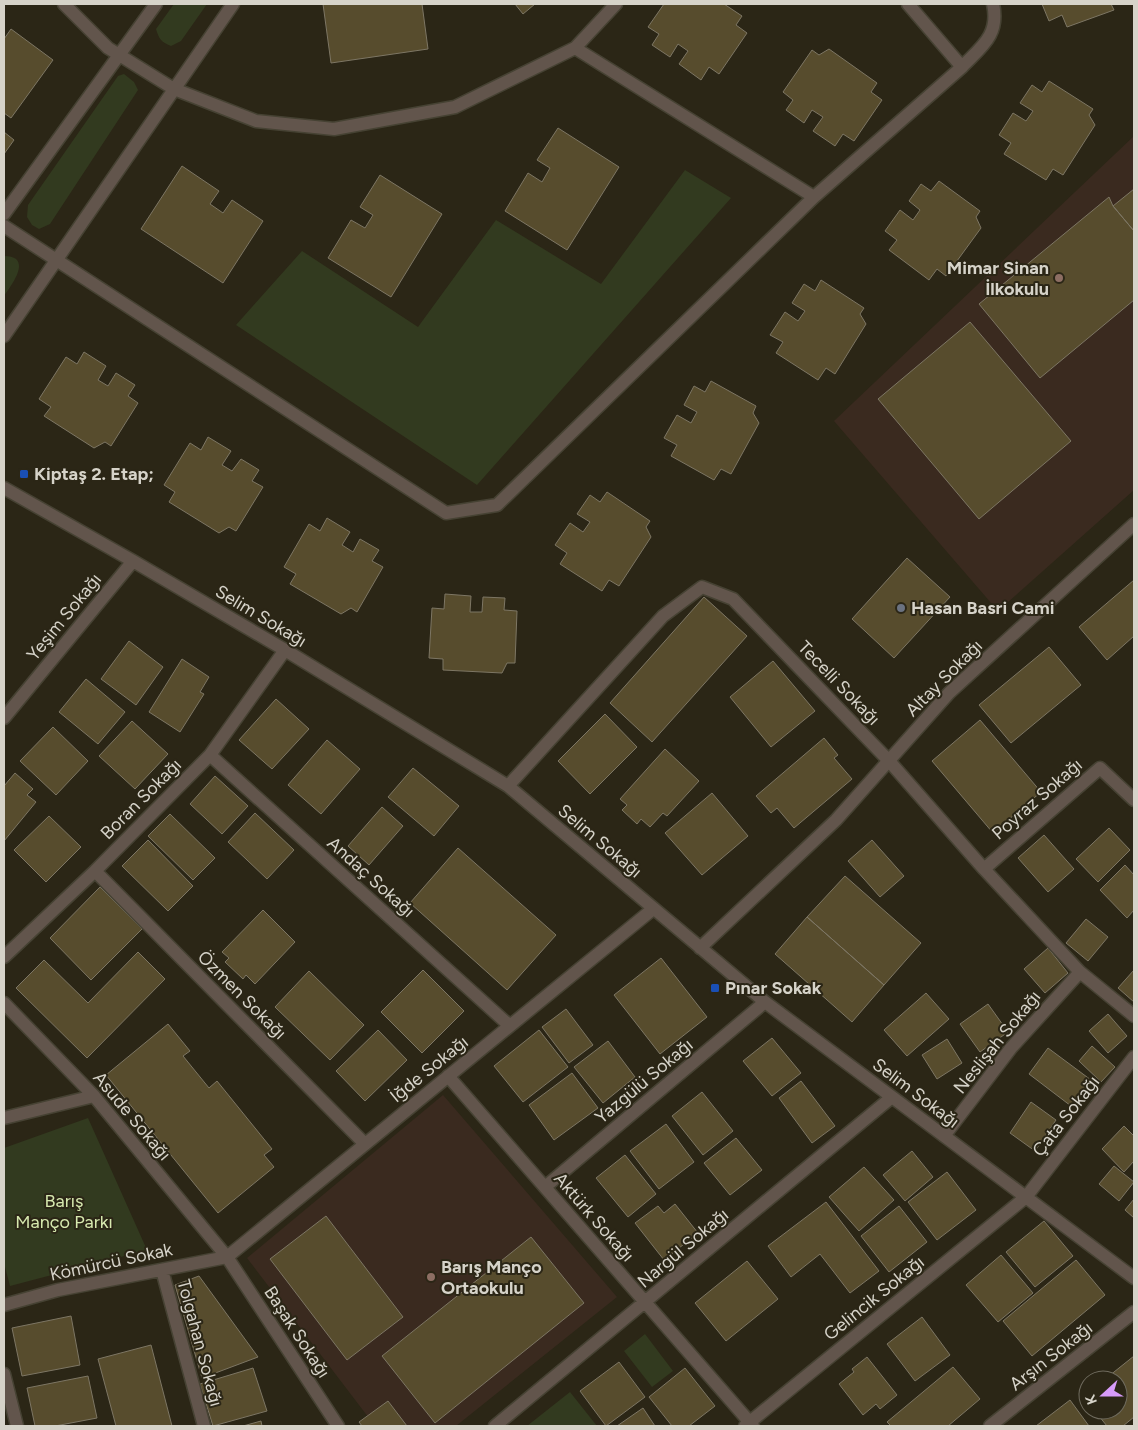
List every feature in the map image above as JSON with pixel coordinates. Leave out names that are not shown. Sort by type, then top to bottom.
[{"type":"street","points":[[64,4],[108,48],[174,89],[256,121],[334,130],[454,107],[575,48],[616,4]]},
{"type":"street","points":[[4,214],[156,4]]},
{"type":"street","points":[[4,336],[232,4]]},
{"type":"street","points":[[908,4],[962,66]]},
{"type":"street","points":[[4,226],[446,513],[497,505],[814,197],[962,66],[990,38],[994,25],[993,4]]},
{"type":"street","points":[[575,48],[814,197]]},
{"type":"street","name":"Selim Sokağı","points":[[5,491],[133,561],[285,650],[508,786],[765,1002],[1134,1278]]},
{"type":"street","name":"Altay Sokağı","points":[[700,948],[836,820],[950,693],[1134,524]]},
{"type":"street","name":"Yeşim Sokağı","points":[[4,718],[133,561]]},
{"type":"street","name":"Tecelli Sokağı","points":[[508,786],[663,616],[702,587],[733,599],[890,762],[984,869],[1080,972],[1134,1016]]},
{"type":"street","name":"Boran Sokağı","points":[[4,957],[95,871],[210,755],[285,650]]},
{"type":"street","name":"Andaç Sokağı","points":[[210,755],[510,1026]]},
{"type":"street","name":"Poyraz Sokağı","points":[[984,869],[1100,768],[1134,800]]},
{"type":"street","name":"Özmen Sokağı","points":[[95,871],[365,1144]]},
{"type":"street","name":"İğde Sokağı","points":[[227,1257],[653,909]]},
{"type":"street","name":"Neslişah Sokağı","points":[[944,1136],[1011,1048],[1080,972]]},
{"type":"street","name":"Yazgülü Sokağı","points":[[545,1187],[765,1002]]},
{"type":"street","name":"Asude Sokağı","points":[[4,1004],[94,1096],[227,1257]]},
{"type":"street","name":"Çata Sokağı","points":[[1026,1196],[1134,1057]]},
{"type":"street","name":"Aktürk Sokağı","points":[[448,1076],[645,1302],[749,1425]]},
{"type":"street","points":[[4,1118],[94,1096]]},
{"type":"street","name":"Nargül Sokağı","points":[[495,1426],[892,1097]]},
{"type":"street","name":"Gelincik Sokağı","points":[[749,1425],[1026,1196]]},
{"type":"street","name":"Kömürcü Sokak","points":[[4,1305],[58,1290],[227,1257]]},
{"type":"street","name":"Başak Sokağı","points":[[227,1257],[338,1426]]},
{"type":"street","name":"Tolgahan Sokağı","points":[[162,1270],[204,1426]]},
{"type":"street","name":"Arşın Sokağı","points":[[990,1426],[1134,1312]]},
{"type":"street","points":[[4,1374],[17,1426]]},
{"type":"shaded area","name":"Mimar Sinan İlkokulu","points":[[1134,136],[1134,490],[998,611],[834,421]]},
{"type":"shaded area","name":"Barış Manço Ortaokulu","points":[[443,1095],[617,1297],[456,1426],[375,1426],[247,1258]]},
{"type":"green space","points":[[174,4],[207,4],[181,41],[171,46],[161,40],[156,29]]},
{"type":"green space","points":[[124,74],[134,82],[138,90],[50,224],[39,229],[32,225],[27,217],[28,205],[118,76]]},
{"type":"green space","points":[[685,170],[731,198],[477,485],[236,325],[302,251],[418,327],[496,220],[601,284]]},
{"type":"green space","points":[[4,256],[13,257],[18,261],[19,266],[15,279],[4,296]]},
{"type":"green space","name":"Barış Manço Parkı","points":[[88,1118],[147,1250],[10,1286],[4,1263],[4,1148]]},
{"type":"green space","points":[[645,1334],[673,1371],[652,1387],[624,1351]]},
{"type":"green space","points":[[570,1392],[597,1426],[527,1426]]},
{"type":"building","points":[[323,4],[422,4],[428,49],[331,63]]},
{"type":"building","points":[[515,4],[535,4],[523,14]]},
{"type":"building","points":[[664,4],[724,4],[742,16],[736,25],[747,33],[719,74],[709,67],[701,80],[679,64],[688,51],[678,44],[670,57],[652,45],[659,34],[648,27]]},
{"type":"building","points":[[1042,4],[1111,4],[1114,10],[1067,27],[1062,15],[1049,21]]},
{"type":"building","points":[[11,29],[53,60],[11,118],[4,113],[4,39]]},
{"type":"building","points":[[829,49],[877,83],[871,92],[882,100],[854,141],[843,134],[835,146],[813,131],[823,117],[812,110],[804,123],[786,110],[793,100],[783,92],[812,50],[819,55]]},
{"type":"building","points":[[1049,81],[1093,109],[1089,115],[1095,125],[1063,175],[1053,169],[1046,180],[1004,154],[1011,143],[999,135],[1013,113],[1026,121],[1033,111],[1020,103],[1032,85],[1042,92]]},
{"type":"building","points":[[558,128],[619,167],[567,250],[505,211],[528,173],[542,182],[550,168],[537,160]]},
{"type":"building","points":[[4,132],[14,140],[4,154]]},
{"type":"building","points":[[182,166],[219,191],[210,204],[223,213],[232,200],[263,221],[223,283],[141,229]]},
{"type":"building","points":[[380,175],[442,214],[391,297],[328,258],[351,220],[365,228],[373,215],[360,207]]},
{"type":"building","points":[[939,181],[980,211],[976,217],[981,228],[946,276],[937,269],[929,280],[889,250],[897,240],[885,231],[900,210],[913,220],[920,210],[909,201],[921,184],[931,191]]},
{"type":"building","points":[[1134,189],[1134,231],[1113,206]]},
{"type":"building","points":[[1109,197],[1113,206],[1134,231],[1134,300],[1040,378],[979,304]]},
{"type":"building","points":[[821,280],[864,308],[860,314],[866,324],[835,374],[826,368],[818,380],[776,353],[783,342],[770,335],[785,312],[798,321],[805,311],[792,303],[804,284],[815,291]]},
{"type":"building","points":[[970,322],[1071,441],[979,519],[878,399]]},
{"type":"building","points":[[84,352],[106,366],[98,380],[108,386],[116,373],[135,385],[128,396],[138,403],[111,446],[105,442],[94,448],[44,416],[51,407],[39,399],[66,357],[77,364]]},
{"type":"building","points":[[711,381],[756,406],[753,413],[759,423],[731,474],[721,469],[714,480],[671,456],[677,445],[664,438],[677,415],[691,423],[697,412],[684,405],[694,386],[705,392]]},
{"type":"building","points":[[208,437],[231,451],[222,465],[232,471],[241,459],[259,470],[252,481],[263,487],[236,531],[229,527],[219,533],[169,502],[175,492],[164,485],[190,443],[201,450]]},
{"type":"building","points":[[607,492],[650,521],[646,527],[651,537],[619,586],[609,580],[602,591],[560,564],[567,553],[555,545],[570,523],[583,532],[590,522],[577,514],[590,495],[600,502]]},
{"type":"building","points":[[327,518],[350,532],[342,545],[353,552],[360,539],[379,550],[372,561],[383,567],[357,612],[351,608],[341,614],[290,584],[296,574],[284,567],[309,524],[320,531]]},
{"type":"building","name":"Hasan Basri Cami","points":[[907,558],[950,597],[894,658],[852,619]]},
{"type":"building","points":[[1134,580],[1134,636],[1107,660],[1079,627]]},
{"type":"building","points":[[445,594],[471,596],[470,612],[482,612],[483,597],[505,598],[504,610],[517,611],[515,663],[507,663],[502,673],[443,670],[443,659],[429,658],[432,608],[444,609]]},
{"type":"building","points":[[704,597],[747,636],[652,742],[610,703]]},
{"type":"building","points":[[129,641],[163,667],[136,705],[101,679]]},
{"type":"building","points":[[1049,647],[1081,685],[1011,743],[979,705]]},
{"type":"building","points":[[182,659],[209,677],[200,692],[204,694],[180,732],[149,712]]},
{"type":"building","points":[[773,661],[815,711],[771,747],[730,697]]},
{"type":"building","points":[[86,679],[125,712],[98,744],[59,712]]},
{"type":"building","points":[[276,699],[309,729],[272,769],[239,740]]},
{"type":"building","points":[[605,714],[637,747],[590,794],[558,761]]},
{"type":"building","points":[[980,720],[1041,792],[993,833],[932,761]]},
{"type":"building","points":[[132,721],[168,754],[135,789],[99,756]]},
{"type":"building","points":[[53,727],[88,761],[56,795],[20,761]]},
{"type":"building","points":[[824,738],[838,755],[834,758],[852,779],[794,828],[777,808],[771,813],[756,796]]},
{"type":"building","points":[[327,740],[360,769],[321,814],[288,785]]},
{"type":"building","points":[[665,749],[699,781],[667,816],[663,813],[650,827],[641,819],[637,824],[622,810],[627,805],[620,799]]},
{"type":"building","points":[[413,768],[459,806],[434,836],[388,797]]},
{"type":"building","points":[[15,773],[33,789],[27,795],[36,802],[4,841],[4,786]]},
{"type":"building","points":[[215,776],[248,806],[222,834],[190,804]]},
{"type":"building","points":[[712,793],[748,836],[702,875],[665,833]]},
{"type":"building","points":[[382,807],[403,826],[369,865],[348,846]]},
{"type":"building","points":[[255,813],[294,850],[267,879],[228,842]]},
{"type":"building","points":[[170,814],[215,858],[193,880],[148,836]]},
{"type":"building","points":[[49,816],[81,847],[46,882],[14,850]]},
{"type":"building","points":[[1109,828],[1130,850],[1098,882],[1076,859]]},
{"type":"building","points":[[1044,835],[1074,869],[1048,892],[1018,858]]},
{"type":"building","points":[[148,840],[193,886],[168,911],[122,866]]},
{"type":"building","points":[[872,840],[904,876],[880,897],[848,861]]},
{"type":"building","points":[[458,848],[556,935],[507,990],[410,903]]},
{"type":"building","points":[[1125,865],[1134,875],[1134,910],[1127,918],[1100,890]]},
{"type":"building","points":[[845,876],[921,943],[884,985],[807,917]]},
{"type":"building","points":[[100,887],[142,929],[91,980],[50,938]]},
{"type":"building","points":[[263,910],[295,942],[255,984],[246,975],[243,979],[225,962],[229,958],[222,952]]},
{"type":"building","points":[[807,917],[884,985],[852,1022],[775,954]]},
{"type":"building","points":[[1086,919],[1108,937],[1088,961],[1066,943]]},
{"type":"building","points":[[1048,948],[1068,973],[1045,993],[1024,969]]},
{"type":"building","points":[[138,952],[165,979],[87,1058],[16,988],[44,960],[88,1003]]},
{"type":"building","points":[[661,958],[707,1017],[660,1054],[614,995]]},
{"type":"building","points":[[423,970],[464,1011],[422,1053],[381,1012]]},
{"type":"building","points":[[1134,970],[1134,1002],[1118,988]]},
{"type":"building","points":[[309,971],[364,1025],[330,1060],[275,1007]]},
{"type":"building","points":[[926,993],[949,1019],[907,1056],[884,1030]]},
{"type":"building","points":[[988,1004],[1008,1032],[980,1052],[960,1024]]},
{"type":"building","points":[[566,1009],[593,1045],[569,1063],[542,1027]]},
{"type":"building","points":[[1108,1014],[1127,1036],[1108,1053],[1089,1031]]},
{"type":"building","points":[[168,1024],[190,1051],[183,1056],[209,1088],[217,1081],[272,1149],[264,1155],[274,1167],[218,1213],[106,1075]]},
{"type":"building","points":[[378,1030],[407,1060],[365,1101],[336,1071]]},
{"type":"building","points":[[539,1030],[568,1067],[523,1102],[494,1066]]},
{"type":"building","points":[[772,1038],[801,1073],[772,1096],[743,1061]]},
{"type":"building","points":[[947,1039],[962,1063],[937,1079],[922,1055]]},
{"type":"building","points":[[608,1041],[635,1077],[603,1103],[574,1067]]},
{"type":"building","points":[[1092,1046],[1115,1067],[1101,1082],[1079,1061]]},
{"type":"building","points":[[1048,1048],[1091,1080],[1071,1106],[1029,1074]]},
{"type":"building","points":[[572,1073],[598,1108],[554,1140],[529,1105]]},
{"type":"building","points":[[801,1081],[835,1126],[812,1143],[779,1098]]},
{"type":"building","points":[[702,1092],[733,1131],[703,1155],[672,1116]]},
{"type":"building","points":[[1031,1102],[1056,1120],[1035,1151],[1010,1133]]},
{"type":"building","points":[[666,1124],[694,1162],[659,1189],[630,1151]]},
{"type":"building","points":[[1124,1126],[1134,1136],[1134,1161],[1124,1172],[1102,1149]]},
{"type":"building","points":[[736,1138],[762,1170],[730,1195],[704,1163]]},
{"type":"building","points":[[912,1151],[933,1177],[905,1201],[883,1175]]},
{"type":"building","points":[[625,1155],[656,1194],[628,1217],[596,1178]]},
{"type":"building","points":[[1114,1166],[1134,1182],[1119,1201],[1099,1184]]},
{"type":"building","points":[[864,1167],[894,1200],[859,1231],[829,1197]]},
{"type":"building","points":[[947,1172],[976,1210],[937,1240],[908,1202]]},
{"type":"building","points":[[1134,1199],[1134,1218],[1125,1210]]},
{"type":"building","points":[[826,1202],[879,1271],[850,1293],[820,1254],[791,1277],[768,1246]]},
{"type":"building","points":[[675,1204],[698,1233],[664,1260],[635,1223],[658,1206],[664,1213]]},
{"type":"building","points":[[899,1206],[927,1242],[889,1272],[861,1236]]},
{"type":"building","points":[[326,1216],[403,1317],[347,1360],[270,1259]]},
{"type":"building","points":[[1044,1221],[1073,1256],[1035,1287],[1006,1252]]},
{"type":"building","points":[[531,1237],[584,1303],[435,1423],[382,1356]]},
{"type":"building","points":[[1001,1255],[1033,1293],[998,1322],[966,1285]]},
{"type":"building","points":[[1076,1260],[1105,1295],[1032,1356],[1003,1321]]},
{"type":"building","points":[[747,1261],[778,1299],[726,1341],[695,1303]]},
{"type":"building","points":[[199,1276],[258,1357],[202,1378],[175,1285]]},
{"type":"building","points":[[71,1316],[80,1365],[22,1376],[12,1328]]},
{"type":"building","points":[[922,1317],[950,1355],[915,1381],[887,1344]]},
{"type":"building","points":[[151,1345],[172,1426],[116,1426],[98,1359]]},
{"type":"building","points":[[1134,1356],[1134,1417],[1123,1426],[1107,1426],[1102,1420],[1128,1420],[1128,1370],[1116,1370]]},
{"type":"building","points":[[867,1357],[897,1395],[880,1409],[876,1404],[863,1415],[839,1384],[854,1372],[852,1369]]},
{"type":"building","points":[[619,1362],[645,1397],[606,1426],[580,1391]]},
{"type":"building","points":[[953,1367],[980,1399],[948,1426],[891,1426],[887,1422]]},
{"type":"building","points":[[253,1368],[267,1411],[213,1426],[200,1384]]},
{"type":"building","points":[[685,1368],[715,1406],[689,1426],[672,1426],[649,1397]]},
{"type":"building","points":[[88,1376],[97,1418],[55,1426],[35,1426],[27,1388]]},
{"type":"building","points":[[1070,1400],[1078,1411],[1078,1420],[1085,1420],[1089,1426],[1036,1426]]},
{"type":"building","points":[[388,1401],[407,1426],[362,1426],[359,1422]]},
{"type":"building","points":[[643,1408],[655,1426],[617,1426]]},
{"type":"building","points":[[261,1421],[262,1426],[243,1426]]},
{"type":"place","name":"Mimar Sinan İlkokulu","points":[[1059,278]]},
{"type":"place","name":"Kiptaş 2. Etap;","points":[[24,474]]},
{"type":"place","name":"Hasan Basri Cami","points":[[901,608]]},
{"type":"place","name":"Pınar Sokak","points":[[715,988]]},
{"type":"place","name":"Barış Manço Ortaokulu","points":[[431,1277]]}]
